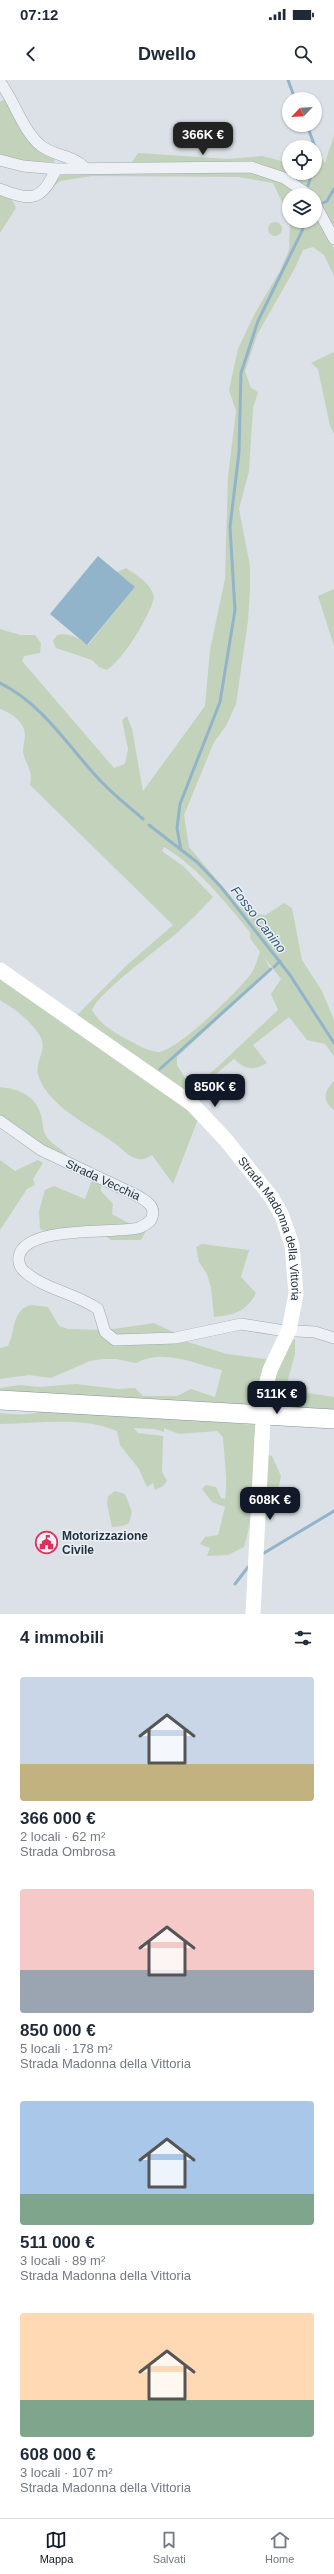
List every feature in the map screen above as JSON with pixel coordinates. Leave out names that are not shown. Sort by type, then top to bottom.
[{"type":"highway","points":[[0,1400],[334,1419]]},
{"type":"street","points":[[0,82],[34,139],[52,153],[78,161],[84,167]]},
{"type":"street","points":[[0,160],[23,166],[56,169],[84,167],[252,167],[284,178],[299,188]]},
{"type":"street","points":[[0,189],[21,198],[35,195],[48,185],[56,169]]},
{"type":"street","points":[[322,217],[334,239]]},
{"type":"street","name":"Strada Madonna della Vittoria","points":[[0,970],[192,1104],[211,1122],[252,1171],[282,1216],[292,1245],[296,1294],[289,1330],[270,1370],[265,1389],[256,1526],[255,1610]]},
{"type":"street","name":"Strada Vecchia","points":[[0,1121],[41,1150],[138,1196],[150,1203],[153,1208],[151,1220],[139,1228],[58,1234],[28,1244],[20,1254],[18,1261],[25,1272],[42,1283],[98,1309],[109,1336],[115,1340],[175,1338],[241,1324],[289,1330]]},
{"type":"street","points":[[289,1330],[315,1332],[334,1338]]},
{"type":"green space","points":[[5,99],[21,131],[56,158],[53,162],[26,161],[0,155],[0,102]]},
{"type":"green space","points":[[334,135],[334,231],[322,208],[322,188],[306,188],[296,180],[322,180],[322,158],[325,163]]},
{"type":"green space","points":[[138,153],[228,159],[262,156],[282,161],[282,176],[168,163],[132,162]]},
{"type":"green space","points":[[249,171],[267,174],[290,188],[282,188],[282,202],[273,183],[239,177],[92,176],[60,181],[48,192],[56,179],[63,174]]},
{"type":"green space","points":[[0,192],[11,198],[16,208],[0,233]]},
{"type":"green space","points":[[272,222],[278,222],[282,228],[282,232],[278,236],[272,236],[268,232],[268,226]]},
{"type":"green space","points":[[322,226],[334,249],[334,276],[324,255],[313,247],[303,250],[295,268],[257,335],[245,371],[251,388],[258,392],[253,408],[249,471],[239,509],[250,566],[248,621],[236,704],[226,726],[214,742],[184,815],[189,847],[239,906],[249,914],[266,915],[284,903],[292,908],[302,960],[322,991],[334,1020],[334,1056],[325,1044],[307,1040],[289,1017],[253,1045],[267,1063],[258,1067],[250,1068],[242,1065],[234,1059],[189,1096],[76,1016],[127,965],[173,925],[30,785],[30,770],[23,753],[25,732],[21,723],[17,719],[0,709],[0,629],[20,635],[35,635],[41,643],[40,653],[24,656],[22,661],[114,768],[125,764],[128,749],[122,720],[127,716],[132,729],[143,791],[205,706],[210,650],[225,579],[228,477],[236,411],[229,390],[238,349],[255,313],[280,271],[289,250],[290,228],[322,228]],"holes":[[[164,847],[200,875],[231,909],[250,932],[250,938],[260,952],[252,972],[222,1005],[193,1031],[167,1050],[158,1052],[142,1047],[116,1033],[107,1027],[92,1010],[106,992],[178,932],[213,897],[183,866],[162,851]],[[264,957],[281,979],[271,994],[278,1010],[212,1072],[198,1081],[185,1078],[177,1065],[177,1057],[271,970]]]},
{"type":"green space","points":[[334,352],[334,434],[330,426],[318,369],[311,363]]},
{"type":"green space","points":[[126,568],[140,577],[147,584],[153,593],[154,598],[141,627],[121,657],[107,670],[99,667],[92,660],[56,648],[53,641],[57,635],[62,634],[74,636],[88,645],[135,587],[117,572]]},
{"type":"green space","points":[[334,589],[334,646],[318,596]]},
{"type":"green space","points":[[0,975],[190,1109],[198,1119],[173,1184],[152,1155],[142,1159],[132,1157],[116,1144],[59,1105],[50,1095],[38,1074],[38,1064],[43,1046],[40,1036],[28,1021],[17,1011],[0,1000]]},
{"type":"green space","points":[[334,1081],[334,1110],[330,1107],[326,1100],[326,1092]]},
{"type":"green space","points":[[0,1087],[20,1091],[35,1102],[41,1115],[45,1134],[67,1155],[66,1158],[60,1157],[0,1116]]},
{"type":"green space","points":[[0,1160],[15,1171],[38,1160],[43,1163],[33,1179],[35,1185],[27,1189],[0,1230]]},
{"type":"green space","points":[[93,1177],[101,1183],[101,1191],[113,1204],[112,1214],[141,1230],[150,1224],[141,1240],[111,1240],[100,1232],[61,1237],[40,1229],[39,1211],[45,1190],[54,1186],[85,1199]]},
{"type":"green space","points":[[202,1244],[249,1250],[241,1277],[256,1293],[244,1308],[233,1314],[214,1317],[211,1288],[207,1274],[199,1262],[196,1247]]},
{"type":"green space","points":[[31,1305],[48,1307],[59,1326],[68,1329],[106,1330],[154,1323],[173,1332],[181,1340],[227,1354],[266,1359],[257,1408],[0,1394],[0,1388],[19,1385],[39,1387],[76,1384],[118,1389],[135,1388],[143,1396],[177,1396],[191,1389],[215,1397],[222,1370],[190,1361],[168,1357],[147,1359],[136,1363],[116,1359],[102,1359],[90,1361],[51,1378],[29,1375],[0,1379],[0,1348],[8,1346],[17,1316],[20,1311]]},
{"type":"green space","points":[[295,1339],[295,1354],[288,1379],[289,1390],[334,1397],[334,1414],[267,1408],[272,1380],[278,1360],[288,1344]]},
{"type":"green space","points":[[48,1409],[256,1425],[253,1502],[244,1547],[228,1555],[207,1556],[210,1548],[200,1544],[205,1537],[218,1535],[225,1507],[212,1502],[202,1489],[206,1485],[216,1487],[221,1498],[225,1499],[226,1476],[223,1437],[217,1431],[179,1434],[164,1428],[164,1432],[154,1429],[134,1428],[138,1433],[163,1436],[162,1472],[167,1481],[163,1486],[155,1490],[153,1483],[147,1487],[139,1469],[120,1445],[117,1431],[103,1426],[74,1422],[0,1424],[0,1413],[36,1413]]},
{"type":"green space","points":[[264,1454],[272,1456],[281,1476],[273,1513],[265,1521]]},
{"type":"green space","points":[[115,1491],[125,1494],[132,1512],[129,1523],[123,1526],[112,1527],[107,1504],[108,1496]]},
{"type":"water","points":[[98,556],[135,587],[87,645],[50,614]]},
{"type":"waterway","points":[[288,80],[292,92]]},
{"type":"waterway","points":[[310,132],[312,140]]},
{"type":"waterway","points":[[308,186],[310,180]]},
{"type":"waterway","points":[[323,203],[327,201],[334,189]]},
{"type":"waterway","points":[[181,850],[177,828],[180,804],[220,702],[235,610],[230,527],[239,452],[241,373],[258,321],[303,228]]},
{"type":"waterway","name":"Fosso Canino","points":[[0,683],[15,691],[28,701],[52,725],[101,782],[143,819]]},
{"type":"waterway","name":"Fosso Canino","points":[[149,825],[197,862],[221,887],[290,975],[334,1043]]},
{"type":"waterway","name":"Fosso Canino","points":[[274,967],[280,961]]},
{"type":"waterway","points":[[160,1069],[271,969]]},
{"type":"waterway","name":"Fosso Canino","points":[[264,1553],[334,1511]]},
{"type":"waterway","name":"Fosso Canino","points":[[235,1584],[248,1567]]},
{"type":"place","name":"Motorizzazione Civile","points":[[46,1543]]}]
